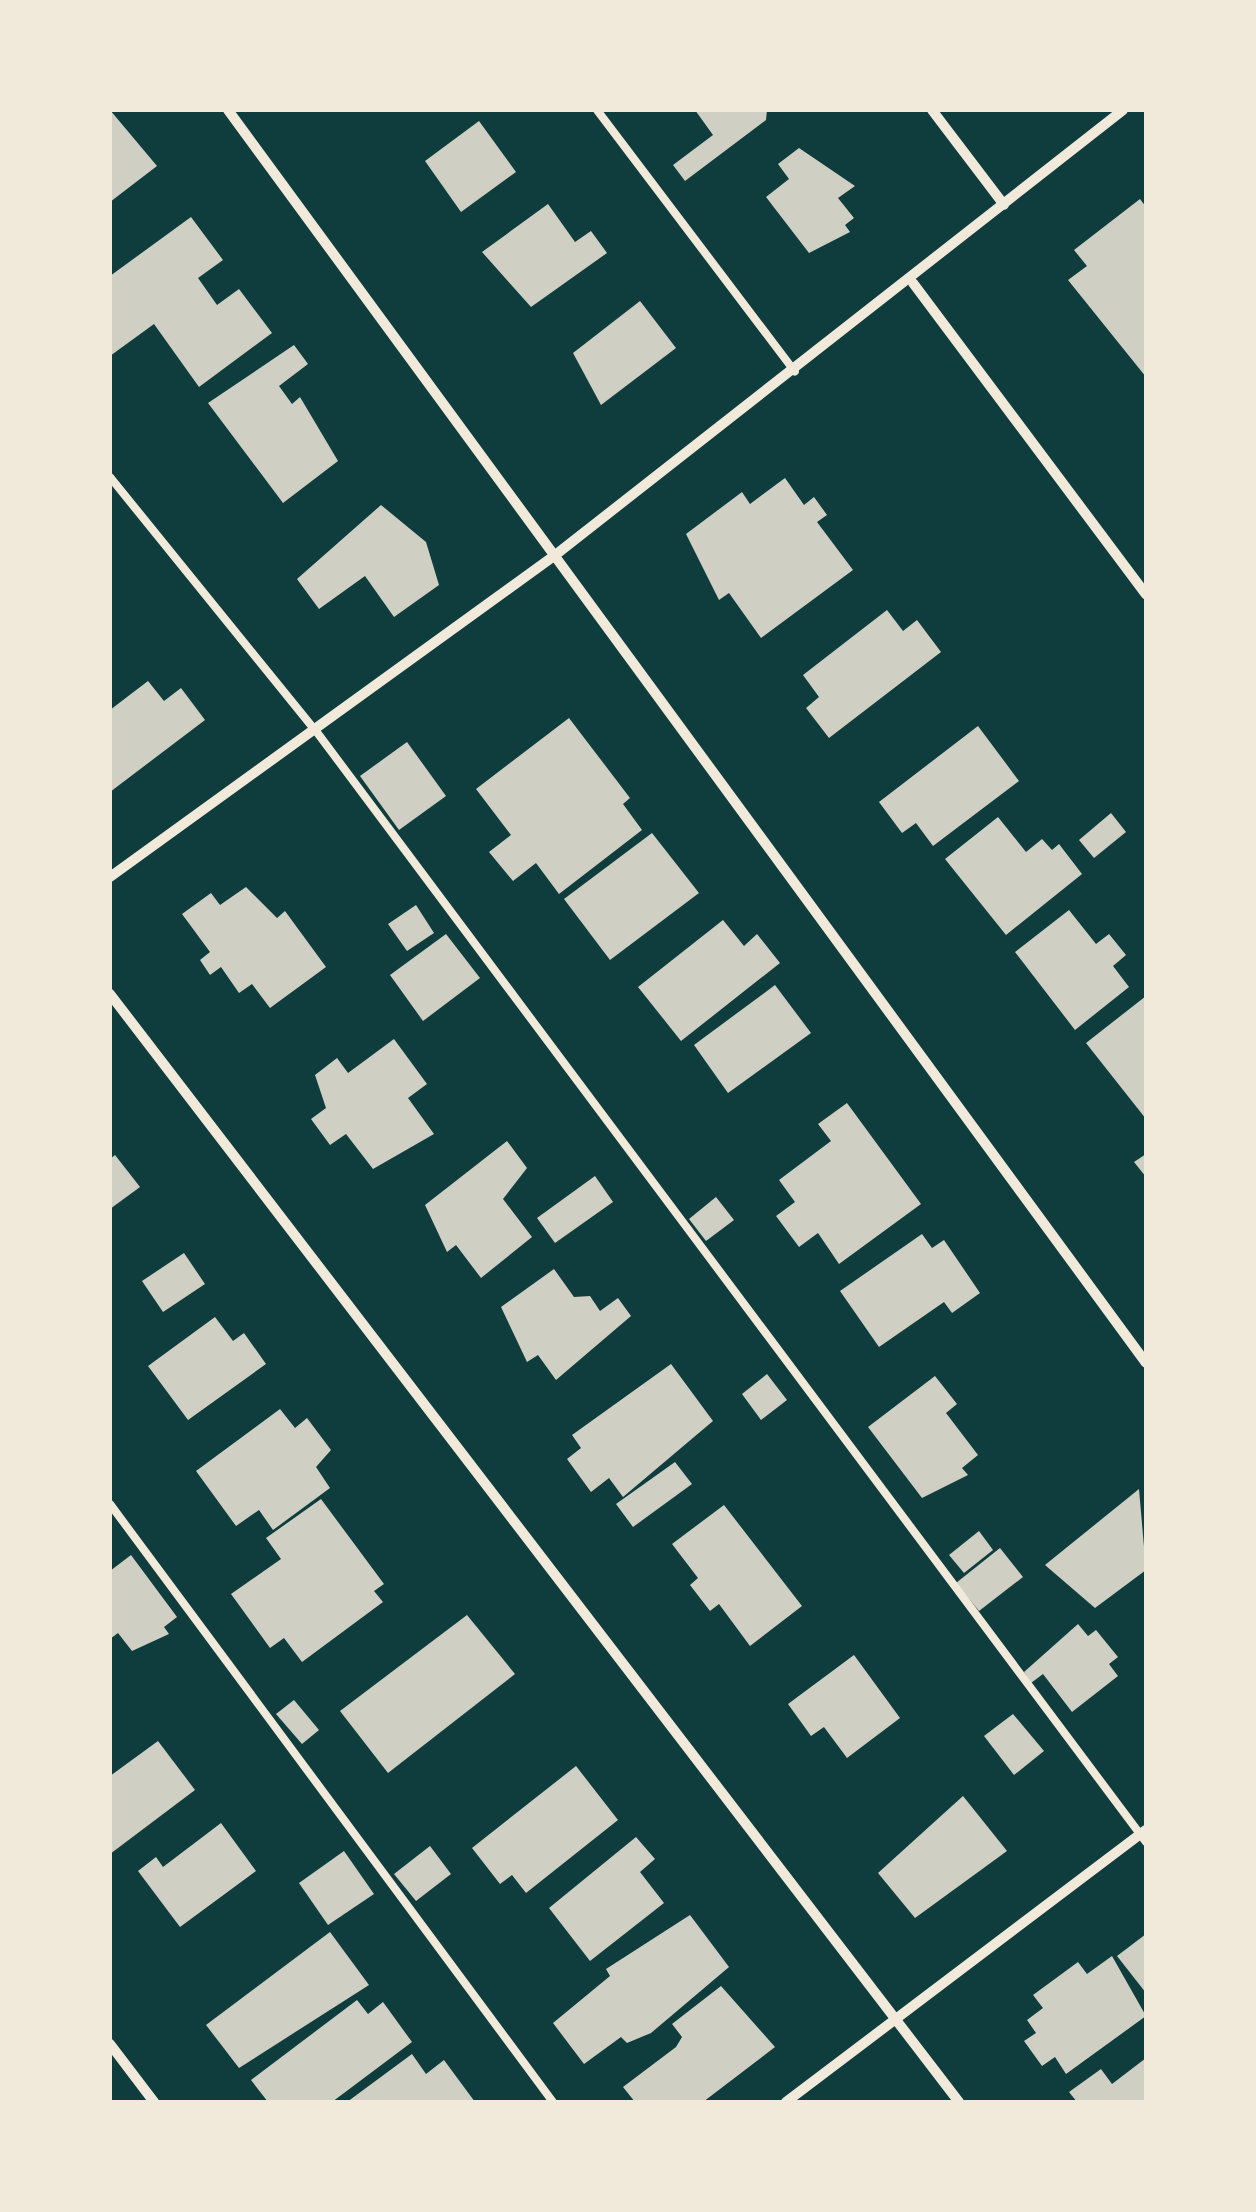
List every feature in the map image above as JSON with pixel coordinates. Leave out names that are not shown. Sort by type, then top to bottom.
[{"type":"street","points":[[228,110],[1146,1363]]},
{"type":"street","points":[[932,110],[1004,205]]},
{"type":"street","points":[[110,877],[554,556],[912,282],[1123,110]]},
{"type":"street","points":[[912,282],[1146,595]]},
{"type":"street","points":[[110,994],[959,2102]]},
{"type":"street","points":[[786,2102],[1144,1835]]},
{"type":"street","points":[[110,2044],[154,2102]]},
{"type":"lane","points":[[597,110],[795,372]]},
{"type":"lane","points":[[110,477],[316,731],[1144,1835]]},
{"type":"lane","points":[[110,1504],[553,2102]]},
{"type":"building","points":[[110,110],[157,166],[110,202]]},
{"type":"building","points":[[695,110],[767,110],[766,120],[685,181],[673,165],[713,135]]},
{"type":"building","points":[[479,121],[516,172],[461,212],[425,161]]},
{"type":"building","points":[[799,148],[855,186],[838,198],[854,218],[845,225],[850,232],[809,253],[766,197],[789,179],[778,164]]},
{"type":"building","points":[[1140,199],[1146,207],[1146,377],[1068,280],[1087,266],[1074,250]]},
{"type":"building","points":[[548,204],[575,242],[591,231],[607,253],[531,307],[482,252]]},
{"type":"building","points":[[191,217],[223,260],[198,278],[217,305],[239,289],[272,333],[199,387],[154,324],[110,356],[110,276]]},
{"type":"building","points":[[640,301],[676,348],[601,405],[573,353]]},
{"type":"building","points":[[294,345],[308,364],[279,386],[292,404],[300,397],[338,461],[283,503],[208,403]]},
{"type":"building","points":[[785,478],[804,505],[814,497],[827,515],[817,522],[853,570],[761,638],[729,593],[719,600],[686,534],[742,492],[750,504]]},
{"type":"building","points":[[381,505],[426,542],[439,585],[394,617],[365,576],[319,609],[297,579]]},
{"type":"building","points":[[887,610],[903,631],[917,620],[941,652],[829,738],[806,708],[819,697],[803,675]]},
{"type":"building","points":[[148,681],[164,701],[181,688],[205,720],[110,792],[110,710]]},
{"type":"building","points":[[569,718],[630,798],[623,804],[642,830],[559,894],[536,863],[513,881],[489,852],[511,835],[476,789]]},
{"type":"building","points":[[978,726],[1019,781],[933,846],[916,823],[902,833],[879,802]]},
{"type":"building","points":[[407,742],[446,796],[399,830],[360,776]]},
{"type":"building","points":[[1111,813],[1126,832],[1094,858],[1079,840]]},
{"type":"building","points":[[998,817],[1026,852],[1042,839],[1052,850],[1059,844],[1082,874],[1006,935],[945,859]]},
{"type":"building","points":[[652,833],[699,893],[610,960],[564,899]]},
{"type":"building","points":[[246,887],[277,918],[285,911],[326,967],[270,1008],[252,984],[239,993],[221,967],[210,975],[200,960],[210,952],[182,914],[211,893],[220,905]]},
{"type":"building","points":[[416,905],[434,933],[407,951],[388,924]]},
{"type":"building","points":[[1069,910],[1096,944],[1109,934],[1126,955],[1113,966],[1129,987],[1075,1030],[1015,952]]},
{"type":"building","points":[[723,920],[744,946],[757,934],[780,963],[681,1041],[638,987]]},
{"type":"building","points":[[446,934],[480,978],[423,1021],[390,975]]},
{"type":"building","points":[[775,985],[811,1033],[728,1093],[694,1045]]},
{"type":"building","points":[[1146,996],[1146,1119],[1086,1043]]},
{"type":"building","points":[[394,1039],[427,1084],[408,1098],[434,1134],[373,1169],[346,1134],[330,1145],[311,1119],[326,1108],[315,1075],[337,1058],[348,1073]]},
{"type":"building","points":[[847,1103],[921,1204],[839,1264],[818,1233],[799,1247],[776,1216],[795,1202],[779,1180],[831,1141],[818,1124]]},
{"type":"building","points":[[507,1141],[527,1168],[503,1199],[532,1237],[481,1278],[456,1245],[447,1252],[425,1205]]},
{"type":"building","points":[[1146,1154],[1146,1177],[1134,1162]]},
{"type":"building","points":[[115,1155],[140,1187],[110,1209],[110,1159]]},
{"type":"building","points":[[595,1176],[613,1202],[555,1243],[537,1218]]},
{"type":"building","points":[[716,1197],[734,1220],[706,1241],[689,1219]]},
{"type":"building","points":[[922,1234],[932,1248],[944,1240],[980,1293],[952,1313],[944,1302],[879,1347],[840,1291]]},
{"type":"building","points":[[184,1253],[205,1284],[163,1312],[142,1281]]},
{"type":"building","points":[[554,1269],[574,1297],[590,1296],[600,1311],[618,1298],[631,1316],[556,1380],[538,1355],[527,1362],[501,1307]]},
{"type":"building","points":[[215,1317],[233,1341],[244,1333],[266,1364],[188,1420],[148,1366]]},
{"type":"building","points":[[671,1364],[713,1421],[623,1497],[609,1478],[591,1492],[567,1459],[581,1448],[572,1435]]},
{"type":"building","points":[[767,1374],[787,1400],[761,1420],[742,1394]]},
{"type":"building","points":[[935,1376],[957,1404],[946,1413],[978,1455],[962,1468],[968,1475],[922,1498],[868,1427]]},
{"type":"building","points":[[280,1409],[295,1428],[307,1418],[331,1450],[316,1467],[330,1488],[273,1530],[259,1510],[236,1526],[196,1471]]},
{"type":"building","points":[[675,1462],[692,1484],[633,1527],[616,1504]]},
{"type":"building","points":[[1139,1489],[1146,1570],[1095,1608],[1045,1565]]},
{"type":"building","points":[[321,1499],[384,1584],[374,1591],[383,1602],[302,1662],[284,1638],[270,1648],[231,1594],[281,1559],[266,1538]]},
{"type":"building","points":[[724,1505],[802,1606],[750,1646],[719,1604],[710,1611],[690,1585],[698,1578],[672,1544]]},
{"type":"building","points":[[979,1531],[993,1550],[964,1573],[949,1555]]},
{"type":"building","points":[[1000,1548],[1023,1577],[979,1611],[956,1583]]},
{"type":"building","points":[[131,1555],[177,1617],[164,1627],[169,1634],[132,1651],[118,1633],[110,1639],[110,1571]]},
{"type":"building","points":[[467,1615],[515,1674],[388,1773],[340,1711]]},
{"type":"building","points":[[1078,1624],[1088,1636],[1096,1630],[1118,1657],[1109,1664],[1118,1676],[1072,1712],[1043,1674],[1031,1683],[1024,1672]]},
{"type":"building","points":[[854,1655],[900,1718],[847,1758],[824,1727],[811,1736],[788,1704]]},
{"type":"building","points":[[294,1700],[319,1730],[302,1744],[276,1714]]},
{"type":"building","points":[[1013,1714],[1044,1751],[1014,1775],[984,1736]]},
{"type":"building","points":[[158,1741],[195,1790],[110,1854],[110,1776]]},
{"type":"building","points":[[576,1766],[618,1820],[526,1893],[512,1875],[500,1884],[472,1848]]},
{"type":"building","points":[[963,1796],[1007,1851],[915,1918],[878,1873]]},
{"type":"building","points":[[221,1823],[256,1871],[180,1927],[138,1871],[156,1857],[163,1867]]},
{"type":"building","points":[[636,1837],[655,1859],[640,1872],[664,1903],[590,1961],[549,1908]]},
{"type":"building","points":[[430,1846],[451,1874],[416,1901],[394,1874]]},
{"type":"building","points":[[344,1851],[374,1894],[328,1925],[299,1883]]},
{"type":"building","points":[[690,1915],[729,1967],[651,2033],[627,2043],[621,2037],[584,2064],[553,2023],[610,1976],[606,1969]]},
{"type":"building","points":[[330,1932],[369,1985],[239,2068],[206,2025]]},
{"type":"building","points":[[1146,1934],[1146,1993],[1117,1956]]},
{"type":"building","points":[[1112,1956],[1146,2016],[1066,2074],[1055,2057],[1042,2066],[1024,2041],[1036,2033],[1027,2020],[1043,2008],[1033,1995],[1078,1962],[1087,1974]]},
{"type":"building","points":[[721,1986],[775,2047],[703,2102],[635,2102],[623,2087],[676,2047],[682,2037],[672,2024]]},
{"type":"building","points":[[357,2000],[368,2014],[383,2002],[412,2042],[332,2102],[268,2102],[251,2080]]},
{"type":"building","points":[[412,2054],[426,2074],[444,2060],[475,2102],[347,2102]]},
{"type":"building","points":[[1146,2058],[1146,2102],[1077,2102],[1069,2092],[1101,2069],[1112,2084]]}]
